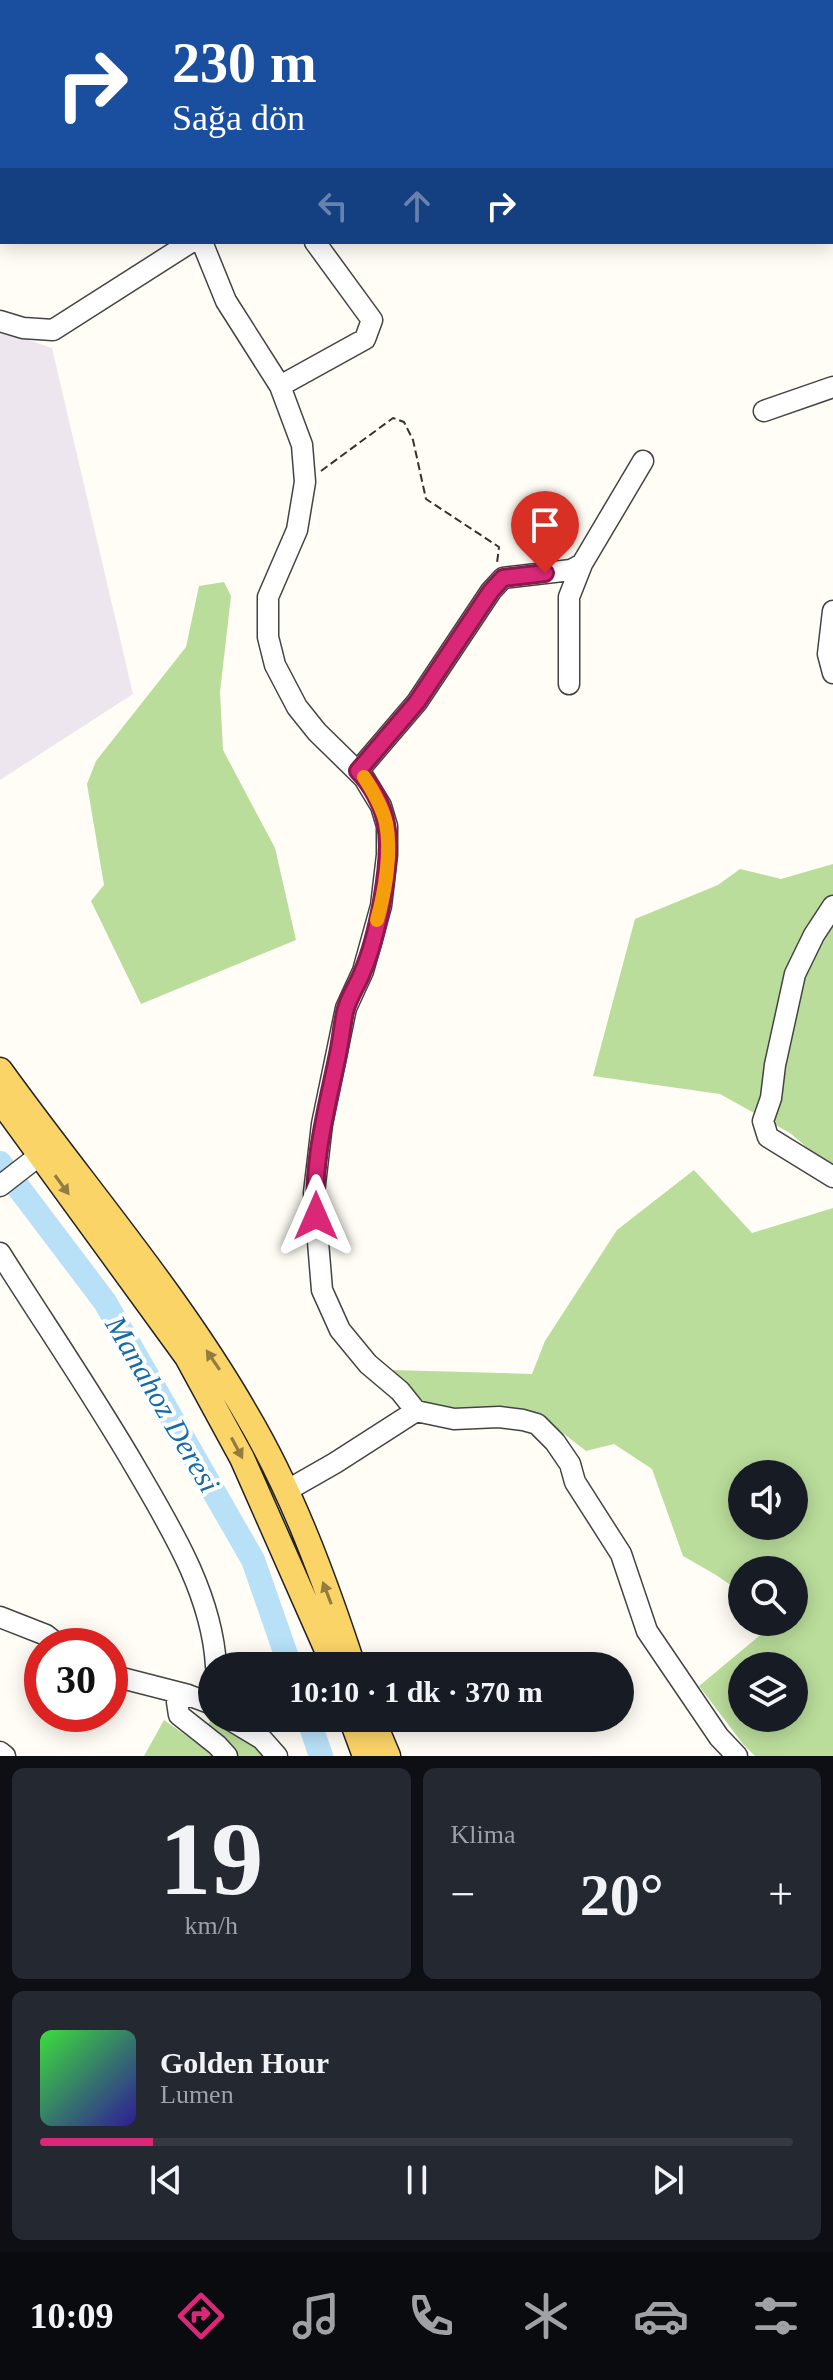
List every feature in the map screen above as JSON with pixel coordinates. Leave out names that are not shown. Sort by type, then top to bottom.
[{"type":"main road","points":[[0,1070],[207,1351],[249,1418],[286,1491],[335,1652]]},
{"type":"main road","points":[[0,1100],[36,1157],[187,1357],[242,1458],[333,1652]]},
{"type":"main road","points":[[356,1732],[365,1756]]},
{"type":"main road","points":[[378,1732],[388,1756]]},
{"type":"street","points":[[0,321],[23,328],[53,330],[188,244]]},
{"type":"street","points":[[203,244],[226,301],[280,386],[302,445],[305,477],[297,530],[268,597],[268,637],[275,665],[297,707],[317,732],[364,778],[381,806],[387,826],[381,906],[363,971],[346,1008],[322,1124],[314,1193],[322,1290],[340,1330],[368,1364],[400,1391],[416,1411],[454,1419],[499,1417],[523,1420],[537,1424],[555,1442],[570,1464],[575,1482],[621,1554],[647,1631],[719,1737],[737,1756]]},
{"type":"street","points":[[280,386],[365,339],[372,320],[316,244]]},
{"type":"street","points":[[764,411],[833,387]]},
{"type":"street","points":[[569,684],[569,597],[582,564],[643,461]]},
{"type":"street","points":[[358,771],[417,702],[503,578],[571,570],[582,564]]},
{"type":"street","points":[[833,611],[828,654],[833,673]]},
{"type":"street","points":[[833,906],[814,935],[795,974],[771,1098],[763,1121],[768,1137],[833,1177]]},
{"type":"street","points":[[0,1186],[36,1157]]},
{"type":"street","points":[[0,1253],[93,1395],[173,1529],[200,1596],[215,1652]]},
{"type":"street","points":[[286,1491],[416,1411]]},
{"type":"street","points":[[0,1617],[28,1628]]},
{"type":"street","points":[[128,1680],[198,1699]]},
{"type":"street","points":[[188,1695],[177,1702],[179,1715],[227,1756]]},
{"type":"street","points":[[250,1732],[262,1739],[277,1756]]},
{"type":"street","points":[[0,1752],[5,1756]]},
{"type":"path","points":[[305,477],[315,476],[393,418],[404,422],[413,440],[426,499],[499,547],[495,579],[498,584]]},
{"type":"shaded area","points":[[0,330],[52,348],[133,694],[0,780]]},
{"type":"green space","points":[[224,582],[231,596],[220,692],[223,750],[275,848],[296,940],[141,1004],[91,901],[104,885],[87,784],[96,761],[186,647],[199,586]]},
{"type":"green space","points":[[833,864],[833,1170],[790,1133],[720,1094],[593,1076],[635,919],[718,885],[740,869],[781,879]]},
{"type":"green space","points":[[694,1170],[752,1233],[833,1208],[833,1756],[755,1756],[734,1732],[808,1732],[808,1652],[740,1652],[759,1636],[808,1636],[808,1556],[728,1556],[728,1583],[683,1556],[652,1469],[614,1444],[586,1451],[541,1416],[461,1412],[423,1405],[392,1370],[532,1374],[545,1341],[617,1230]]},
{"type":"green space","points":[[728,1662],[728,1724],[699,1686]]},
{"type":"green space","points":[[164,1720],[215,1756],[144,1756]]},
{"type":"green space","points":[[215,1732],[236,1732],[256,1743],[266,1756],[235,1756]]},
{"type":"waterway","name":"Manahoz Deresi","points":[[0,1163],[105,1302],[253,1560],[285,1652]]},
{"type":"waterway","name":"Manahoz Deresi","points":[[313,1732],[321,1756]]},
{"type":"slow traffic","points":[[364,777],[381,806],[387,826],[387,855],[377,920]]},
{"type":"route","points":[[316,1216],[314,1193],[322,1124],[346,1008],[363,971],[381,906],[387,855],[387,826],[381,806],[358,771],[417,702],[491,591],[503,578],[545,573]]}]
